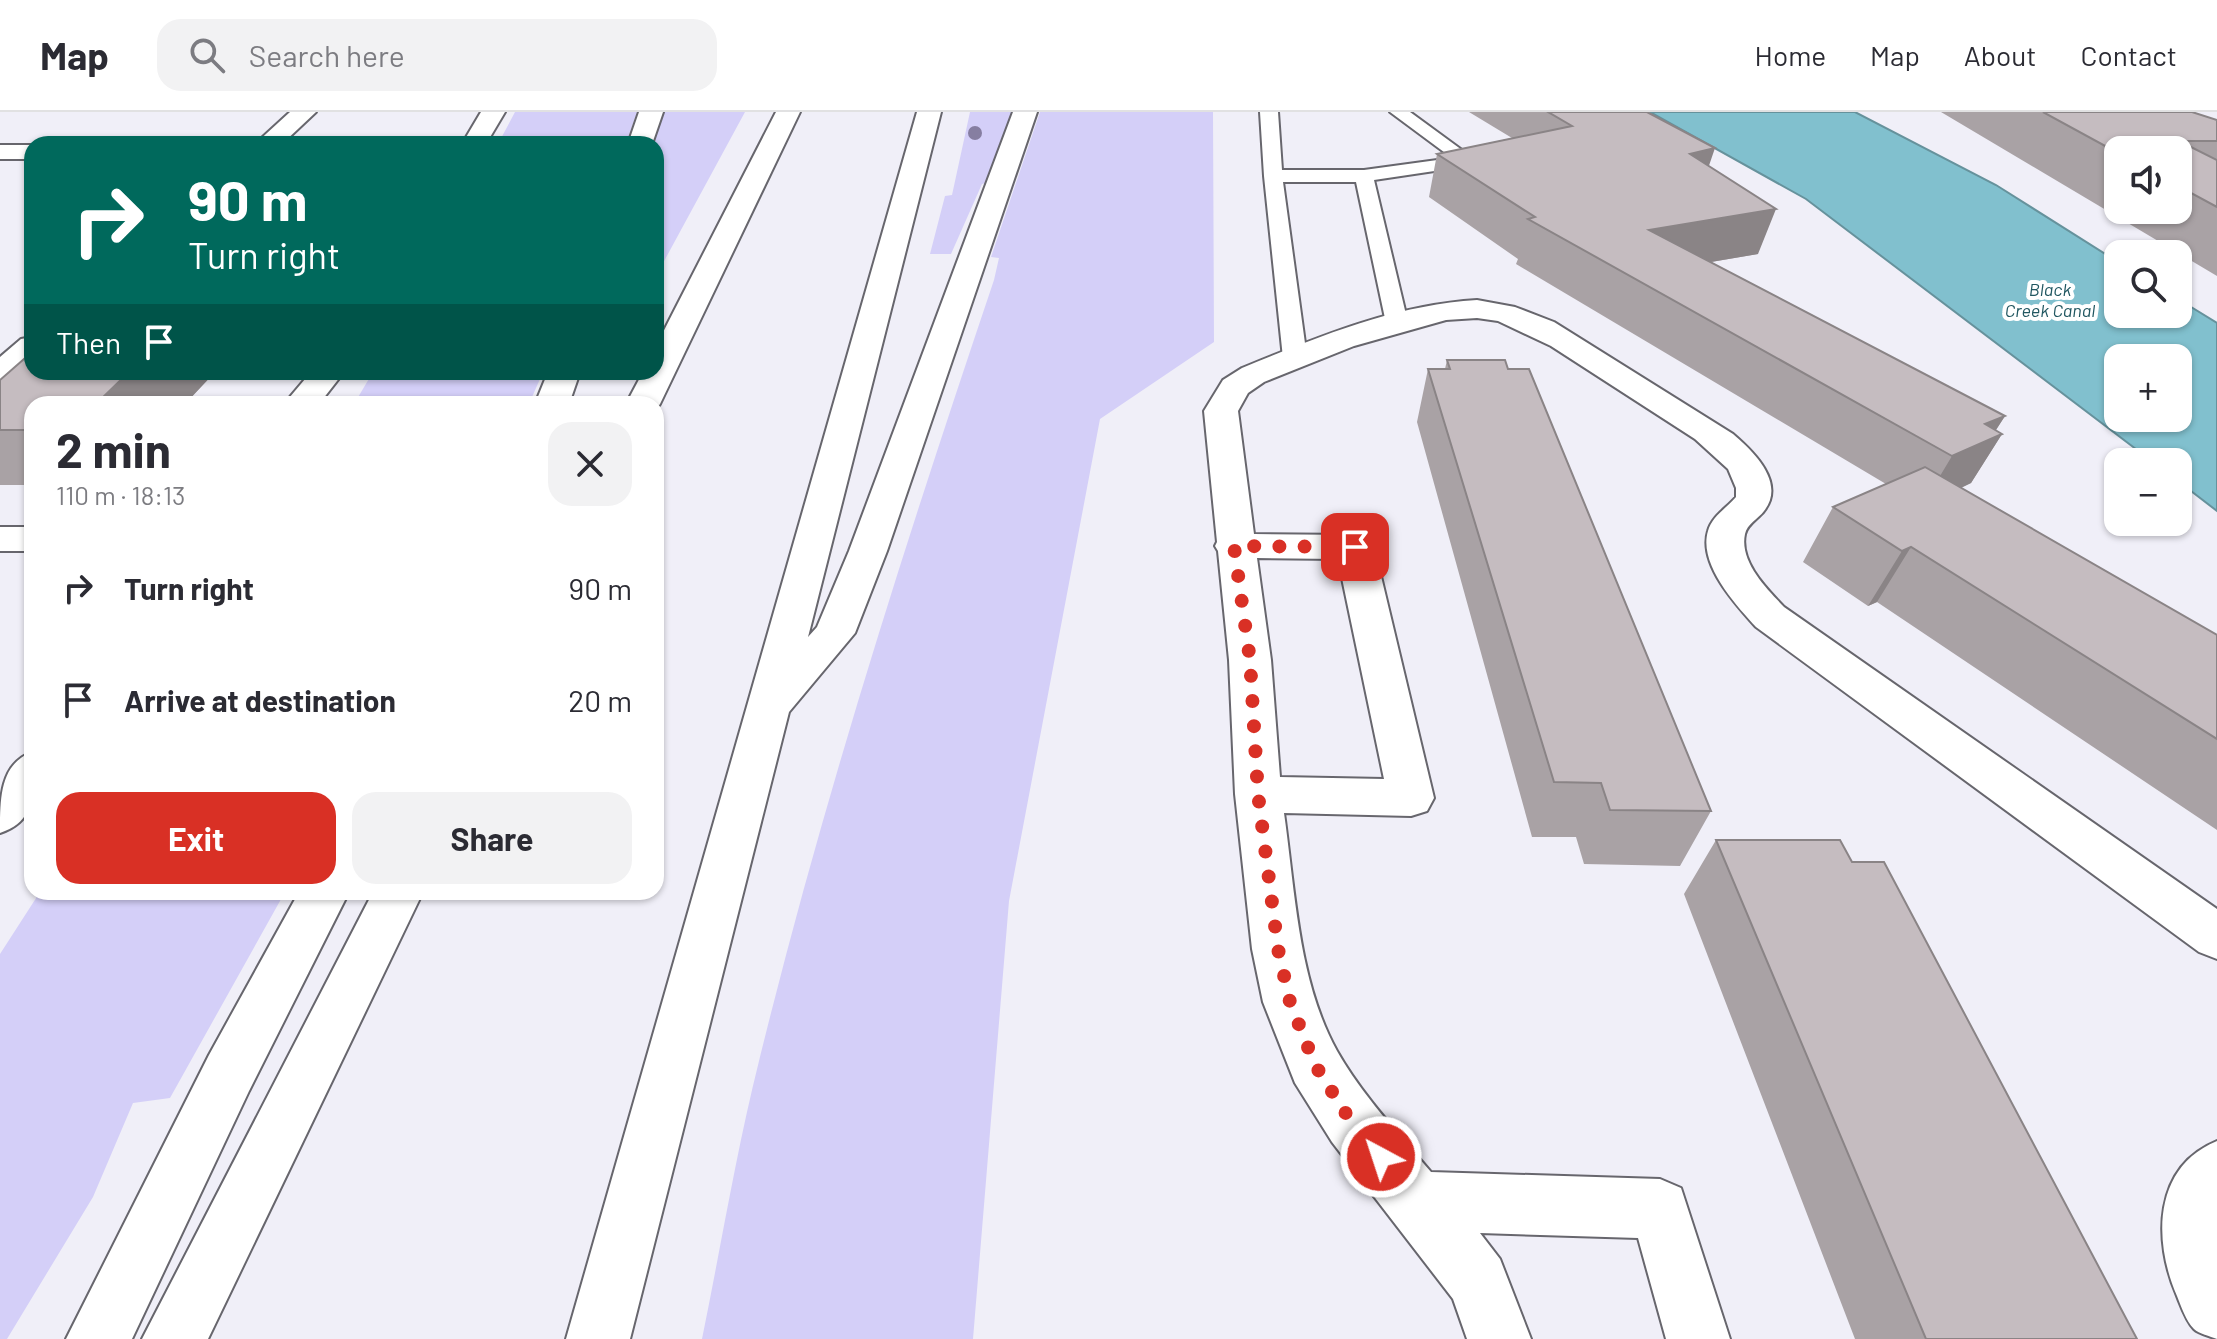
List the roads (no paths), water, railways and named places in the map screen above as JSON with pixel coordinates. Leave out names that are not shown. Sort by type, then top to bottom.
[{"type":"main road","points":[[276,136],[304,112]]},
{"type":"main road","points":[[479,136],[493,112]]},
{"type":"main road","points":[[643,136],[651,112]]},
{"type":"main road","points":[[664,362],[788,112]]},
{"type":"main road","points":[[598,1339],[929,112]]},
{"type":"main road","points":[[770,708],[835,633],[868,551],[1025,112]]},
{"type":"main road","points":[[0,152],[24,152]]},
{"type":"main road","points":[[1499,1339],[1478,1281],[1352,1123],[1315,1065],[1295,1014],[1278,949],[1258,794],[1250,660],[1234,546],[1221,411],[1235,387],[1253,375],[1397,323],[1448,310],[1484,309],[1503,313],[1566,344],[1718,442],[1745,467],[1753,481],[1755,497],[1749,509],[1733,521],[1726,533],[1727,549],[1749,594],[1770,617],[2217,937]]},
{"type":"main road","points":[[0,374],[24,353]]},
{"type":"main road","points":[[308,396],[321,380]]},
{"type":"main road","points":[[0,539],[24,539]]},
{"type":"main road","points":[[1234,546],[1355,547],[1411,798],[1258,794]]},
{"type":"main road","points":[[0,815],[24,780]]},
{"type":"main road","points":[[98,1339],[229,1073],[320,900]]},
{"type":"main road","points":[[174,1339],[394,900]]},
{"type":"main road","points":[[2217,1170],[2192,1202],[2190,1240],[2204,1288],[2217,1307]]},
{"type":"main road","points":[[1417,1201],[1660,1209],[1698,1339]]},
{"type":"lane","points":[[1269,112],[1273,176],[1295,358]]},
{"type":"lane","points":[[1273,176],[1364,176],[1468,161],[1399,112]]},
{"type":"lane","points":[[1364,176],[1397,323]]},
{"type":"water","name":"Black Creek Canal","points":[[1650,112],[1855,112],[1996,185],[2104,253],[2104,328],[2192,328],[2192,308],[2217,323],[2217,511],[2192,492],[2192,448],[2135,448],[2113,432],[2192,432],[2192,344],[2104,344],[2104,425],[1806,199]]}]
